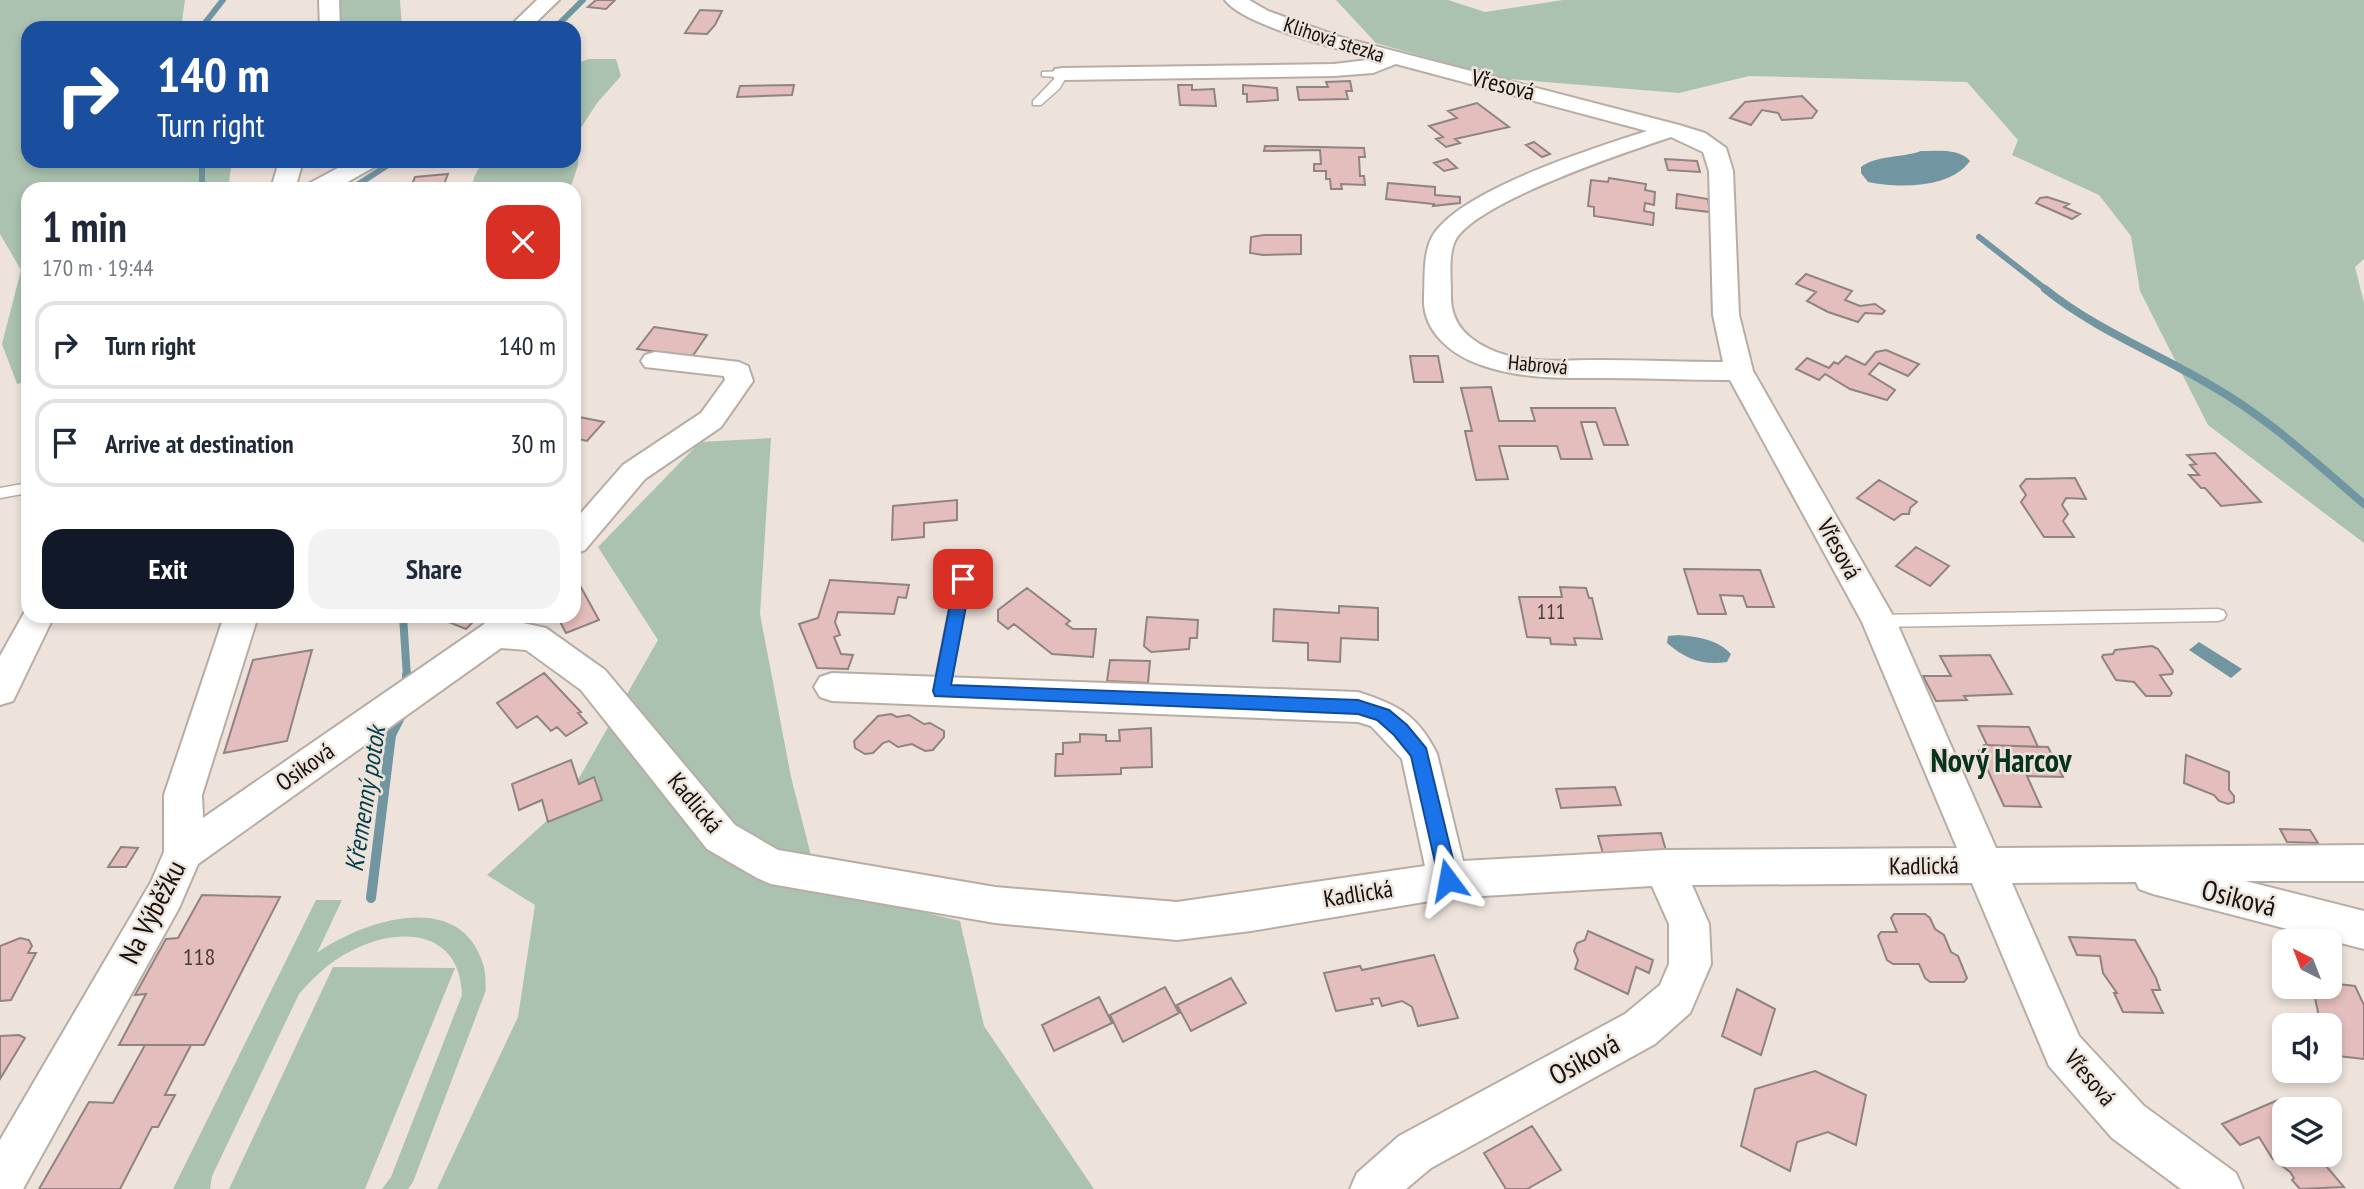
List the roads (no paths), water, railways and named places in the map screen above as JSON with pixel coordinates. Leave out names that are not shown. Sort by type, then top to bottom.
[{"type":"street","points":[[329,0],[330,21]]},
{"type":"street","points":[[526,21],[549,0]]},
{"type":"street","name":"Klihová stezka","points":[[1236,0],[1261,15],[1396,60]]},
{"type":"street","points":[[1054,74],[1334,70],[1373,67],[1396,60]]},
{"type":"street","name":"Vřesová","points":[[1396,60],[1671,130],[1697,138],[1714,148],[1721,171],[1726,315],[1739,371],[1879,621],[2064,1051],[2128,1122],[2220,1189]]},
{"type":"street","name":"Habrová","points":[[1671,130],[1630,143],[1495,198],[1456,222],[1443,240],[1435,310],[1446,331],[1465,348],[1490,359],[1525,368],[1739,371]]},
{"type":"street","points":[[330,182],[355,168]]},
{"type":"street","points":[[581,534],[634,472],[711,420],[739,381],[738,372],[729,368],[655,361]]},
{"type":"street","points":[[0,691],[34,623]]},
{"type":"street","name":"Na Výběžku","points":[[0,1185],[165,895],[184,852],[183,795],[238,623]]},
{"type":"street","name":"Osiková","points":[[184,852],[503,625]]},
{"type":"street","name":"Kadlická","points":[[503,625],[534,637],[593,680],[721,837],[771,866],[995,905],[1177,921],[1251,912],[1448,880],[1664,868],[2364,863]]},
{"type":"street","points":[[832,687],[1358,707],[1383,715],[1401,730],[1419,754],[1448,880]]},
{"type":"street","name":"Osiková","points":[[2114,866],[2364,930]]},
{"type":"street","name":"Osiková","points":[[1373,1189],[1415,1152],[1640,1029],[1675,999],[1690,964],[1689,924],[1664,868]]},
{"type":"lane","points":[[1037,103],[1055,87],[1054,74]]},
{"type":"lane","points":[[0,493],[21,489]]},
{"type":"lane","points":[[941,691],[963,579]]},
{"type":"lane","points":[[1879,621],[2218,614]]},
{"type":"water","points":[[1921,151],[1954,152],[1970,161],[1950,177],[1923,184],[1868,182],[1861,173],[1861,167],[1874,160]]},
{"type":"water","points":[[1679,635],[1713,642],[1731,654],[1727,662],[1695,660],[1667,643],[1668,636]]},
{"type":"water","points":[[2199,642],[2242,669],[2231,678],[2189,650]]},
{"type":"waterway","name":"Křemenný potok","points":[[206,21],[223,0]]},
{"type":"waterway","points":[[562,21],[583,0]]},
{"type":"waterway","name":"Křemenný potok","points":[[202,168],[202,182]]},
{"type":"waterway","points":[[362,182],[383,168]]},
{"type":"waterway","points":[[1979,237],[2048,291]]},
{"type":"waterway","points":[[2045,289],[2085,317],[2233,399],[2291,441],[2364,504]]},
{"type":"waterway","name":"Křemenný potok","points":[[403,623],[407,677]]},
{"type":"waterway","name":"Křemenný potok","points":[[407,677],[407,683]]},
{"type":"waterway","name":"Křemenný potok","points":[[371,898],[391,735],[402,713]]},
{"type":"district","name":"Nový Harcov","points":[[2001,761]]}]
